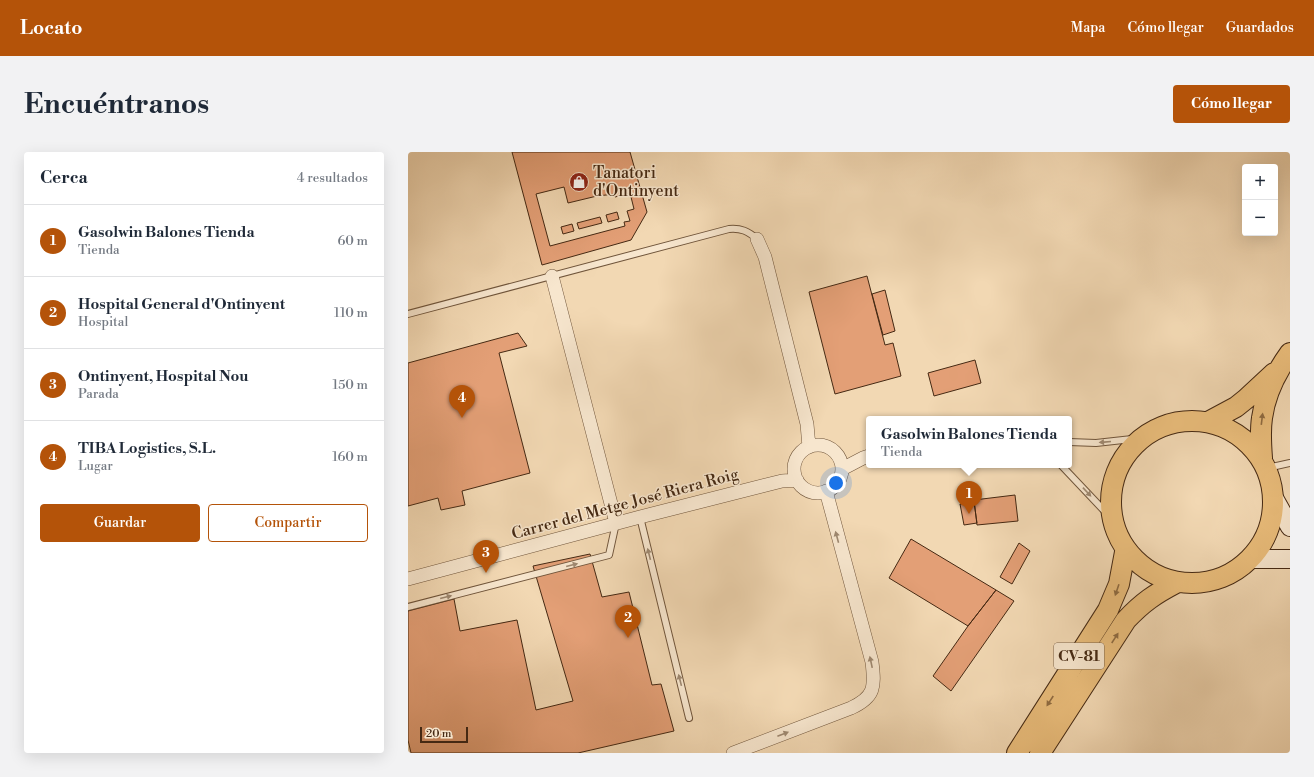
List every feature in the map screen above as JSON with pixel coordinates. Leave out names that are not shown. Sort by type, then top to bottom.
[{"type":"main road","name":"CV-81","points":[[1208,422],[1236,407],[1246,399],[1285,360]]},
{"type":"main road","name":"CV-81","points":[[1264,463],[1248,442],[1231,430],[1208,422],[1187,420],[1174,422],[1152,430],[1141,438],[1124,458],[1114,482],[1112,502],[1113,520],[1126,552],[1147,571],[1160,578],[1176,583],[1204,582],[1229,574],[1251,559],[1264,541],[1272,520],[1274,498],[1264,463],[1261,438],[1262,417],[1268,396],[1285,360]]},
{"type":"main road","points":[[1274,498],[1290,527]]},
{"type":"main road","name":"CV-81","points":[[1017,753],[1108,610],[1119,584],[1126,552]]},
{"type":"main road","points":[[1251,559],[1290,559]]},
{"type":"main road","name":"CV-81","points":[[1040,753],[1126,620],[1144,602],[1176,583]]},
{"type":"street","points":[[757,239],[765,257],[812,446]]},
{"type":"street","points":[[552,276],[616,523]]},
{"type":"street","points":[[812,446],[824,446],[831,449],[840,463],[841,477],[837,484],[826,491],[815,493],[808,490],[801,486],[796,476],[795,464],[797,457],[802,451],[812,446]]},
{"type":"street","points":[[840,463],[866,457]]},
{"type":"street","name":"Carrer del Metge José Riera Roig","points":[[408,579],[640,516],[796,476]]},
{"type":"street","points":[[733,753],[851,708],[865,701],[872,689],[872,662],[826,491]]},
{"type":"lane","points":[[408,314],[729,229],[747,231],[757,239]]},
{"type":"lane","points":[[1072,442],[1096,442],[1141,438]]},
{"type":"lane","points":[[1264,463],[1290,463]]},
{"type":"lane","points":[[1064,468],[1113,520]]},
{"type":"lane","points":[[640,516],[689,718]]},
{"type":"lane","points":[[408,607],[609,556],[616,523]]},
{"type":"building","name":"Tanatori d'Ontinyent","points":[[512,152],[630,152],[647,212],[631,240],[542,265]]},
{"type":"building","points":[[564,187],[568,203],[597,196],[615,194],[615,197],[630,193],[634,209],[627,211],[630,221],[624,222],[625,226],[550,246],[536,194]],"holes":[[[617,212],[619,219],[608,222],[606,215]],[[600,217],[602,223],[579,229],[577,223]],[[572,224],[574,231],[563,234],[561,227]]]},
{"type":"building","points":[[867,276],[885,345],[893,343],[901,376],[835,394],[809,292]]},
{"type":"building","points":[[885,290],[895,331],[883,335],[872,294]]},
{"type":"building","points":[[518,333],[527,346],[499,353],[530,473],[462,491],[465,505],[441,510],[438,498],[408,506],[408,363]]},
{"type":"building","points":[[975,360],[981,383],[934,396],[928,373]]},
{"type":"building","points":[[1015,495],[1018,521],[977,525],[974,500]]},
{"type":"building","points":[[974,502],[977,523],[964,525],[960,504]]},
{"type":"building","points":[[911,539],[996,590],[968,626],[889,578]]},
{"type":"building","points":[[1019,543],[1030,551],[1012,584],[1000,577]]},
{"type":"building","points":[[590,554],[602,597],[629,592],[652,685],[661,684],[674,731],[578,753],[411,753],[408,740],[408,611],[454,599],[460,631],[517,620],[536,710],[573,701],[533,566]]},
{"type":"building","points":[[996,590],[1014,601],[951,691],[933,676],[968,626]]},
{"type":"place","name":"Tanatori d'Ontinyent","points":[[579,182]]},
{"type":"place","name":"TIBA Logistics, S.L.","points":[[462,418]]},
{"type":"place","name":"Gasolwin Balones Tienda","points":[[969,514]]},
{"type":"place","name":"Ontinyent, Hospital Nou","points":[[486,573]]},
{"type":"place","name":"Hospital General d'Ontinyent","points":[[628,638]]}]
